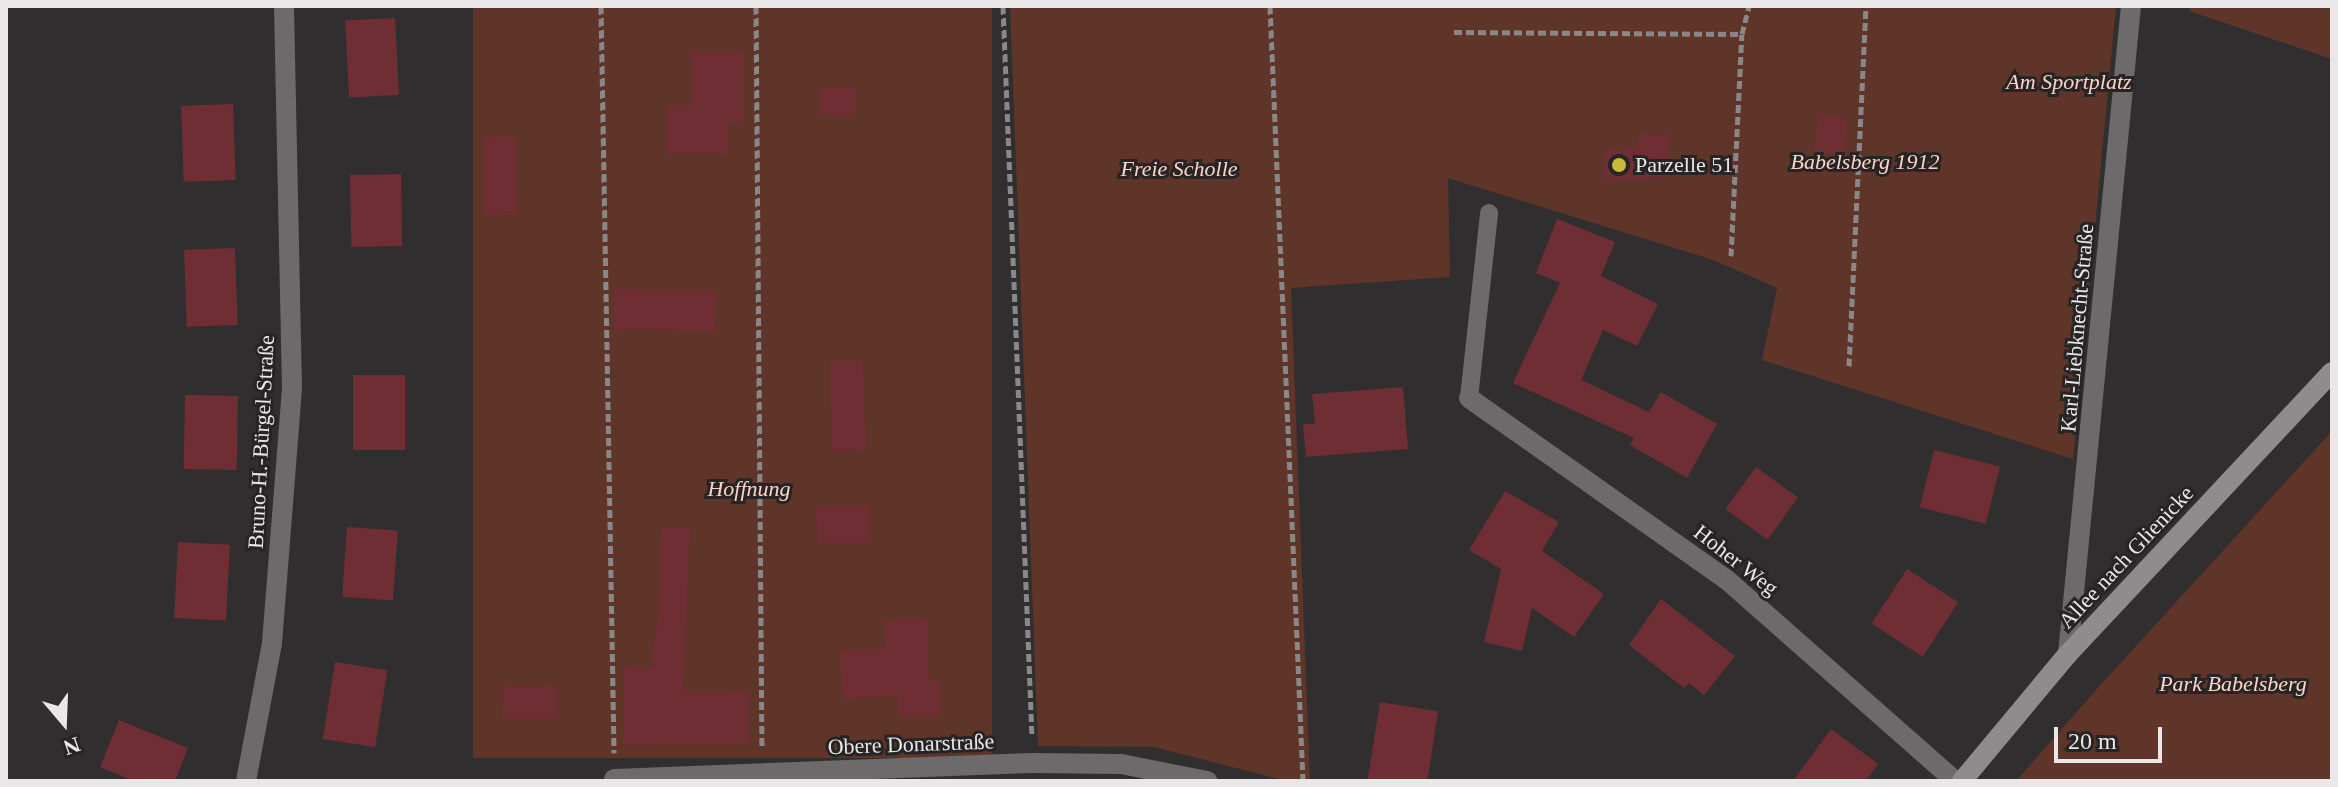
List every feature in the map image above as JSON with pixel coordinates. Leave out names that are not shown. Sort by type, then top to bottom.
[{"type":"street","name":"Bruno-H.-Bürgel-Straße","points":[[246,781],[272,643],[292,389],[284,6]]},
{"type":"street","name":"Karl-Liebknecht-Straße","points":[[2068,654],[2131,6]]},
{"type":"street","name":"Allee nach Glienicke","points":[[1962,781],[2068,654],[2332,372]]},
{"type":"street","name":"Hoher Weg","points":[[1469,398],[1726,579],[1955,781]]},
{"type":"street","name":"Obere Donarstraße","points":[[614,779],[762,773],[871,775],[1033,763],[1121,764],[1207,781]]},
{"type":"lane","points":[[1469,398],[1489,213]]},
{"type":"path","points":[[601,6],[614,779]]},
{"type":"path","points":[[756,6],[762,773]]},
{"type":"path","points":[[1003,6],[1033,763]]},
{"type":"path","points":[[1270,6],[1303,781]]},
{"type":"path","points":[[1731,256],[1742,34],[1749,6]]},
{"type":"path","points":[[1849,366],[1866,6]]},
{"type":"path","points":[[1454,32],[1742,34]]},
{"type":"green space","name":"Hoffnung","points":[[473,6],[992,6],[992,758],[473,758]]},
{"type":"green space","points":[[1010,6],[2116,6],[2073,459],[1762,360],[1777,288],[1713,260],[1448,178],[1450,277],[1291,288],[1310,781],[1287,781],[1154,747],[1038,746]]},
{"type":"green space","points":[[2191,6],[2332,6],[2332,59],[2189,11]]},
{"type":"green space","name":"Park Babelsberg","points":[[2332,431],[2332,781],[2016,781],[2096,690]]},
{"type":"building","points":[[395,18],[399,95],[349,98],[345,21]]},
{"type":"building","points":[[744,51],[744,124],[728,124],[729,153],[667,155],[667,105],[691,105],[691,52]]},
{"type":"building","points":[[820,87],[856,87],[856,115],[820,115]]},
{"type":"building","points":[[233,104],[236,180],[184,182],[181,106]]},
{"type":"building","points":[[1818,114],[1848,117],[1844,155],[1814,152]]},
{"type":"building","points":[[1669,134],[1669,178],[1604,181],[1604,149],[1638,148],[1638,135]]},
{"type":"building","points":[[516,136],[517,215],[484,216],[483,137]]},
{"type":"building","points":[[401,174],[402,246],[351,247],[350,175]]},
{"type":"building","points":[[1557,219],[1615,242],[1601,276],[1658,304],[1637,346],[1603,330],[1581,380],[1649,412],[1661,392],[1717,424],[1687,478],[1630,445],[1634,438],[1513,383],[1560,283],[1536,273]]},
{"type":"building","points":[[235,248],[238,325],[187,327],[184,250]]},
{"type":"building","points":[[614,289],[716,291],[715,332],[613,330]]},
{"type":"building","points":[[863,359],[866,450],[832,451],[829,360]]},
{"type":"building","points":[[353,375],[405,375],[405,450],[353,450]]},
{"type":"building","points":[[1403,387],[1408,449],[1306,457],[1303,424],[1315,424],[1312,394]]},
{"type":"building","points":[[185,395],[238,396],[237,470],[184,469]]},
{"type":"building","points":[[1934,450],[2000,466],[1986,524],[1920,507]]},
{"type":"building","points":[[1756,467],[1798,498],[1768,540],[1725,509]]},
{"type":"building","points":[[1505,491],[1559,522],[1542,551],[1604,594],[1574,637],[1532,608],[1522,651],[1484,642],[1501,569],[1469,550]]},
{"type":"building","points":[[869,505],[870,542],[817,544],[816,507]]},
{"type":"building","points":[[347,527],[398,531],[393,600],[342,597]]},
{"type":"building","points":[[661,527],[690,528],[683,692],[749,691],[749,744],[624,745],[624,667],[650,668],[658,617]]},
{"type":"building","points":[[178,542],[230,545],[226,621],[174,618]]},
{"type":"building","points":[[1907,569],[1958,602],[1923,657],[1872,624]]},
{"type":"building","points":[[1661,599],[1735,656],[1704,695],[1689,683],[1684,688],[1629,645]]},
{"type":"building","points":[[928,619],[929,681],[940,681],[940,716],[898,716],[898,696],[843,700],[839,651],[885,648],[884,620]]},
{"type":"building","points":[[335,662],[387,670],[375,747],[323,739]]},
{"type":"building","points":[[503,685],[558,686],[557,719],[502,718]]},
{"type":"building","points":[[1380,702],[1438,711],[1427,781],[1367,781]]},
{"type":"building","points":[[119,720],[188,748],[175,781],[134,781],[100,767]]},
{"type":"building","points":[[1831,729],[1878,764],[1866,781],[1793,781]]},
{"type":"place","name":"Parzelle 51","points":[[1619,165]]},
{"type":"park label","name":"Am Sportplatz","points":[[2069,82]]},
{"type":"park label","name":"Babelsberg 1912","points":[[1865,162]]},
{"type":"park label","name":"Freie Scholle","points":[[1179,169]]}]
